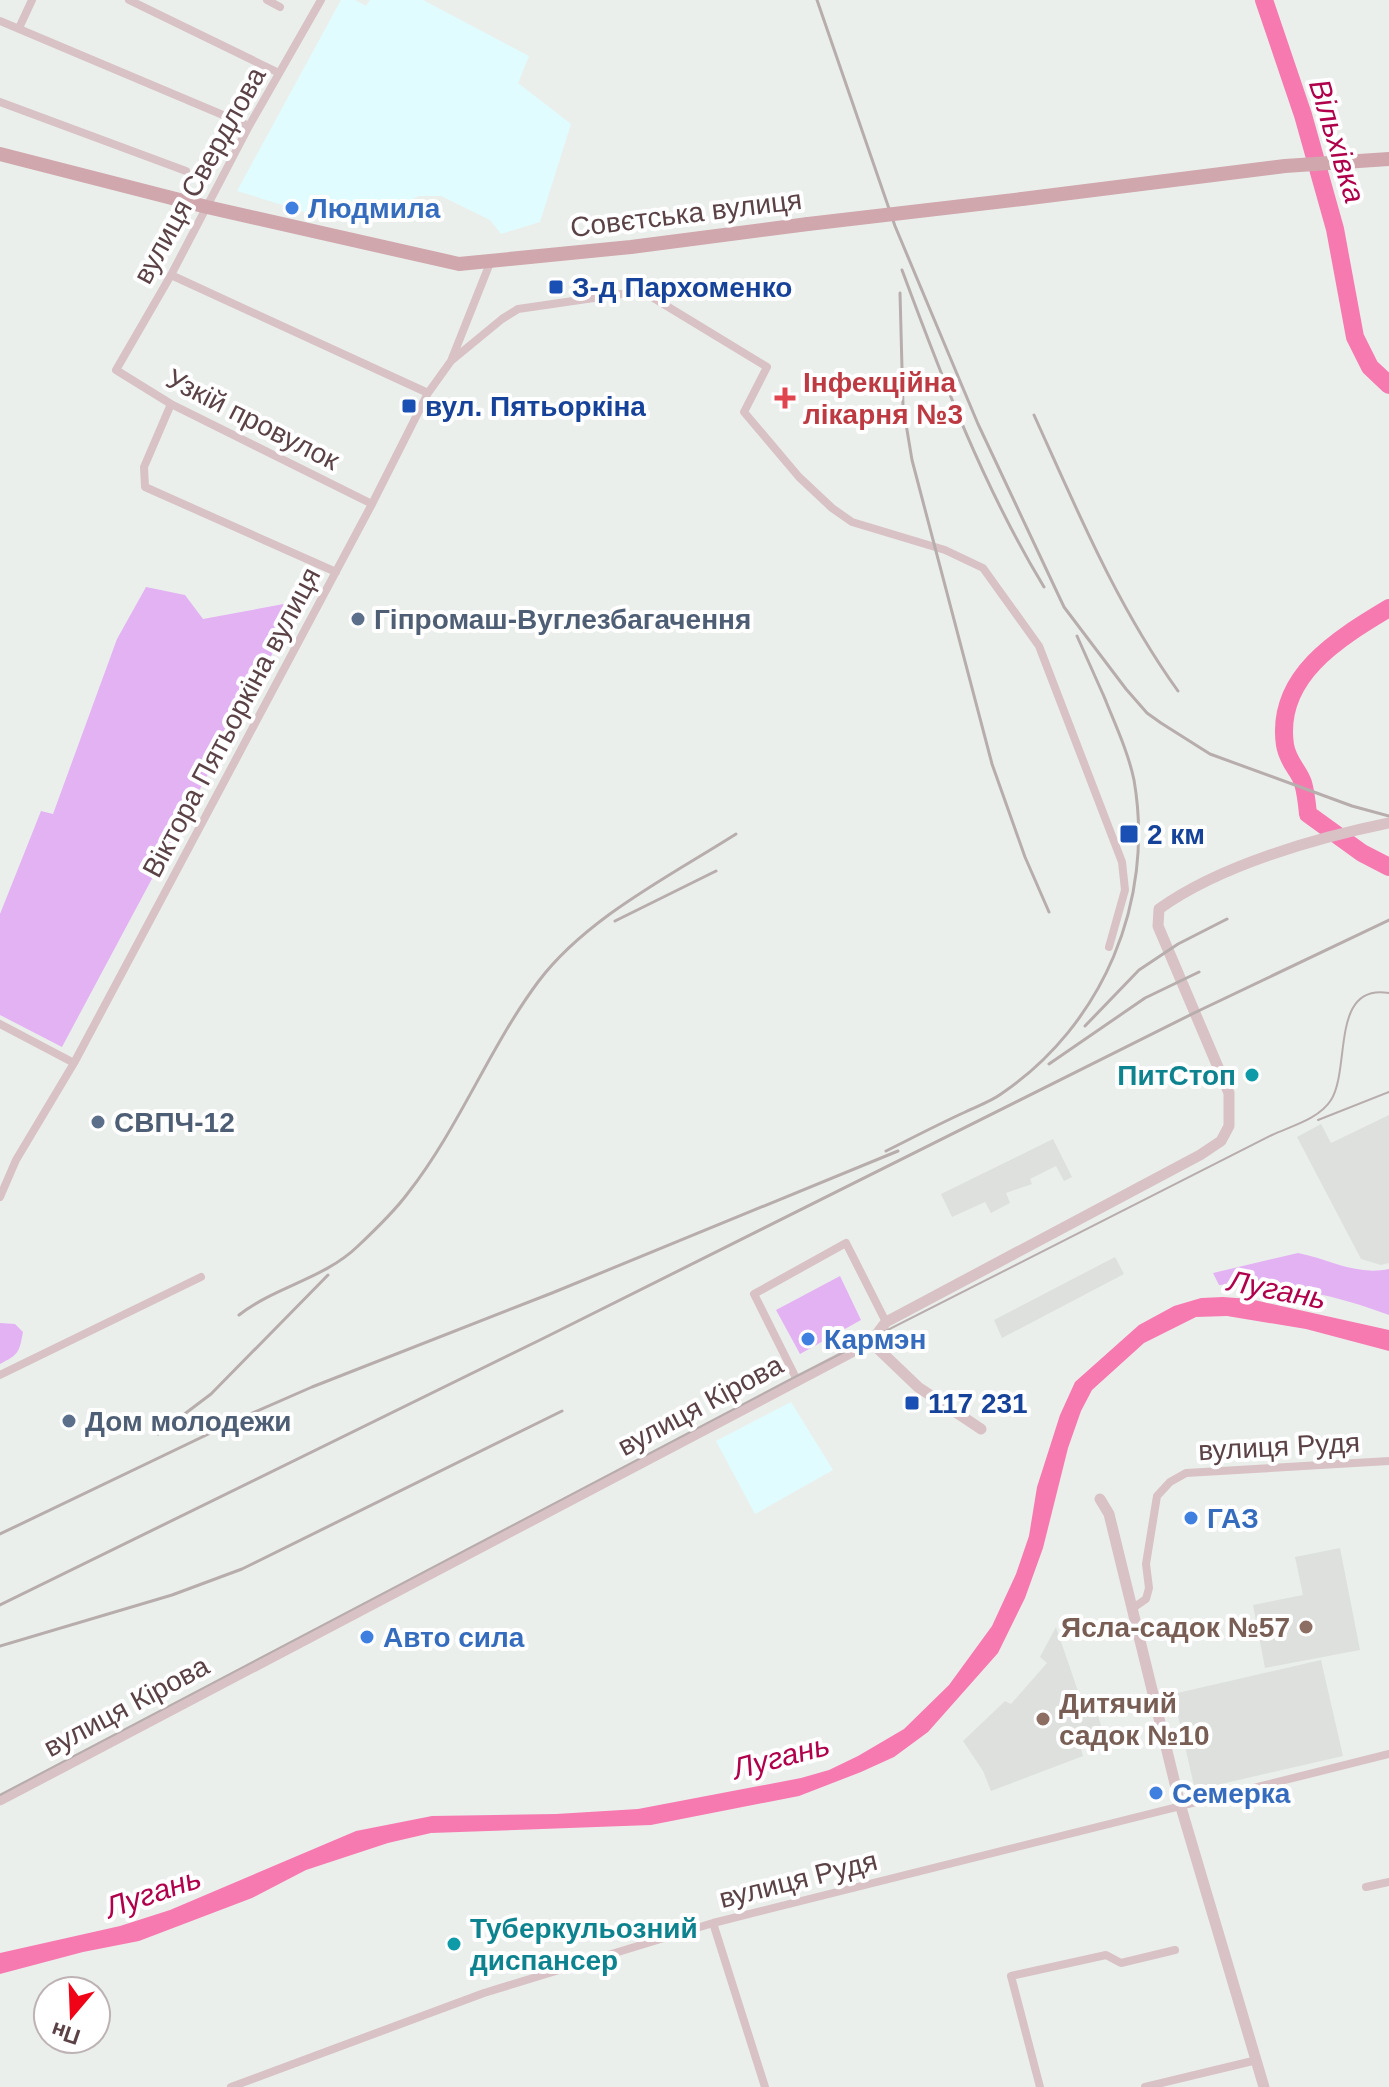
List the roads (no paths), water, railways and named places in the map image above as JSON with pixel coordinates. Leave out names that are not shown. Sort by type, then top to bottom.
[{"type":"main road","name":"Совєтська вулиця","points":[[0,154],[207,207],[459,264],[490,263],[1285,166],[1351,159],[1389,159]]},
{"type":"street","points":[[19,28],[32,0]]},
{"type":"street","points":[[129,0],[279,73]]},
{"type":"street","points":[[267,0],[280,7]]},
{"type":"street","name":"вулиця Свердлова","points":[[116,370],[321,0]]},
{"type":"street","points":[[0,21],[249,126]]},
{"type":"street","points":[[0,102],[186,171]]},
{"type":"street","name":"Віктора Пятьоркіна вулиця","points":[[0,1197],[16,1160],[74,1063],[428,393],[451,361],[490,263]]},
{"type":"street","points":[[171,275],[428,393]]},
{"type":"street","points":[[451,361],[518,309],[642,291],[767,367],[744,412],[799,477],[852,522],[945,550],[983,568],[1039,646],[1122,862],[1125,890],[1109,947]]},
{"type":"street","name":"Узкій провулок","points":[[116,370],[171,404],[372,504]]},
{"type":"street","points":[[171,404],[144,467],[145,487],[336,572]]},
{"type":"street","name":"вулиця Кірова","points":[[0,1800],[871,1342],[886,1322],[1221,1141],[1229,1126],[1229,1093],[1158,926],[1159,909],[1179,894],[1234,867],[1389,823]]},
{"type":"street","points":[[0,1024],[74,1063]]},
{"type":"street","points":[[797,1380],[754,1294],[846,1243],[886,1322]]},
{"type":"street","points":[[0,1375],[201,1277]]},
{"type":"street","points":[[871,1342],[918,1387],[981,1429]]},
{"type":"street","name":"вулиця Рудя","points":[[1133,1608],[1146,1599],[1149,1588],[1146,1564],[1157,1496],[1170,1482],[1186,1473],[1389,1461]]},
{"type":"street","points":[[1100,1499],[1109,1514],[1180,1804],[1264,2087]]},
{"type":"street","name":"вулиця Рудя","points":[[231,2087],[484,1993],[713,1923],[1389,1754]]},
{"type":"street","points":[[1366,1887],[1389,1882]]},
{"type":"street","points":[[713,1923],[765,2087]]},
{"type":"street","points":[[1040,2087],[1011,1976],[1106,1955],[1121,1963],[1175,1950]]},
{"type":"street","points":[[1145,2087],[1257,2060]]},
{"type":"waterway","name":"Вільхівка","points":[[1264,0],[1303,115],[1335,229],[1355,337],[1370,367],[1389,385]]},
{"type":"waterway","name":"Вільхівка","points":[[1389,608],[1350,632],[1314,662],[1300,679],[1290,699],[1285,721],[1286,751],[1303,783],[1308,814],[1362,853],[1389,867]]},
{"type":"tram line","points":[[0,1795],[795,1377],[1312,1117],[1326,1107],[1337,1086],[1345,1031],[1358,1001],[1370,993],[1389,993]]},
{"type":"tram line","points":[[1318,1120],[1389,1092]]},
{"type":"railway","points":[[817,0],[895,226],[978,424],[1064,607],[1126,689],[1147,713],[1161,723],[1210,754],[1352,806],[1389,816]]},
{"type":"railway","points":[[902,270],[983,472],[1044,587]]},
{"type":"railway","points":[[900,293],[903,406],[912,460],[992,764],[1025,857],[1049,912]]},
{"type":"railway","points":[[1034,415],[1117,591],[1178,691]]},
{"type":"railway","points":[[1077,636],[1106,701]]},
{"type":"railway","points":[[886,1151],[992,1100],[1037,1066],[1068,1033],[1093,996],[1114,956],[1128,914],[1136,870],[1138,825],[1134,780],[1103,694]]},
{"type":"railway","points":[[239,1315],[345,1257],[397,1207],[443,1142],[520,1007],[558,959],[604,918],[736,834]]},
{"type":"railway","points":[[615,921],[716,871]]},
{"type":"railway","points":[[1085,1026],[1139,970],[1178,944],[1227,919]]},
{"type":"railway","points":[[0,1605],[544,1338],[1194,1013],[1389,920]]},
{"type":"railway","points":[[1049,1064],[1145,998],[1199,972]]},
{"type":"railway","points":[[0,1534],[312,1387],[552,1293],[898,1151]]},
{"type":"railway","points":[[158,1434],[211,1394],[328,1275]]},
{"type":"railway","points":[[0,1646],[172,1595],[242,1569],[562,1411]]},
{"type":"place","name":"Людмила","points":[[292,208]]},
{"type":"place","name":"З-д Пархоменко","points":[[556,287]]},
{"type":"place","name":"Інфекційна лікарня №3","points":[[785,398]]},
{"type":"place","name":"вул. Пятьоркіна","points":[[409,406]]},
{"type":"place","name":"Гіпромаш-Вуглезбагачення","points":[[358,619]]},
{"type":"place","name":"2 км","points":[[1129,834]]},
{"type":"place","name":"ПитСтоп","points":[[1252,1075]]},
{"type":"place","name":"СВПЧ-12","points":[[98,1122]]},
{"type":"place","name":"Кармэн","points":[[808,1339]]},
{"type":"place","name":"117 231","points":[[912,1403]]},
{"type":"place","name":"Дом молодежи","points":[[69,1421]]},
{"type":"place","name":"ГАЗ","points":[[1191,1518]]},
{"type":"place","name":"Ясла-садок №57","points":[[1306,1627]]},
{"type":"place","name":"Авто сила","points":[[367,1637]]},
{"type":"place","name":"Дитячий садок №10","points":[[1043,1719]]},
{"type":"place","name":"Семерка","points":[[1156,1793]]},
{"type":"place","name":"Туберкульозний диспансер","points":[[454,1944]]},
{"type":"water label","name":"Лугань","points":[[1277,1290]]},
{"type":"water label","name":"Лугань","points":[[781,1757]]},
{"type":"water label","name":"Лугань","points":[[153,1893]]}]
